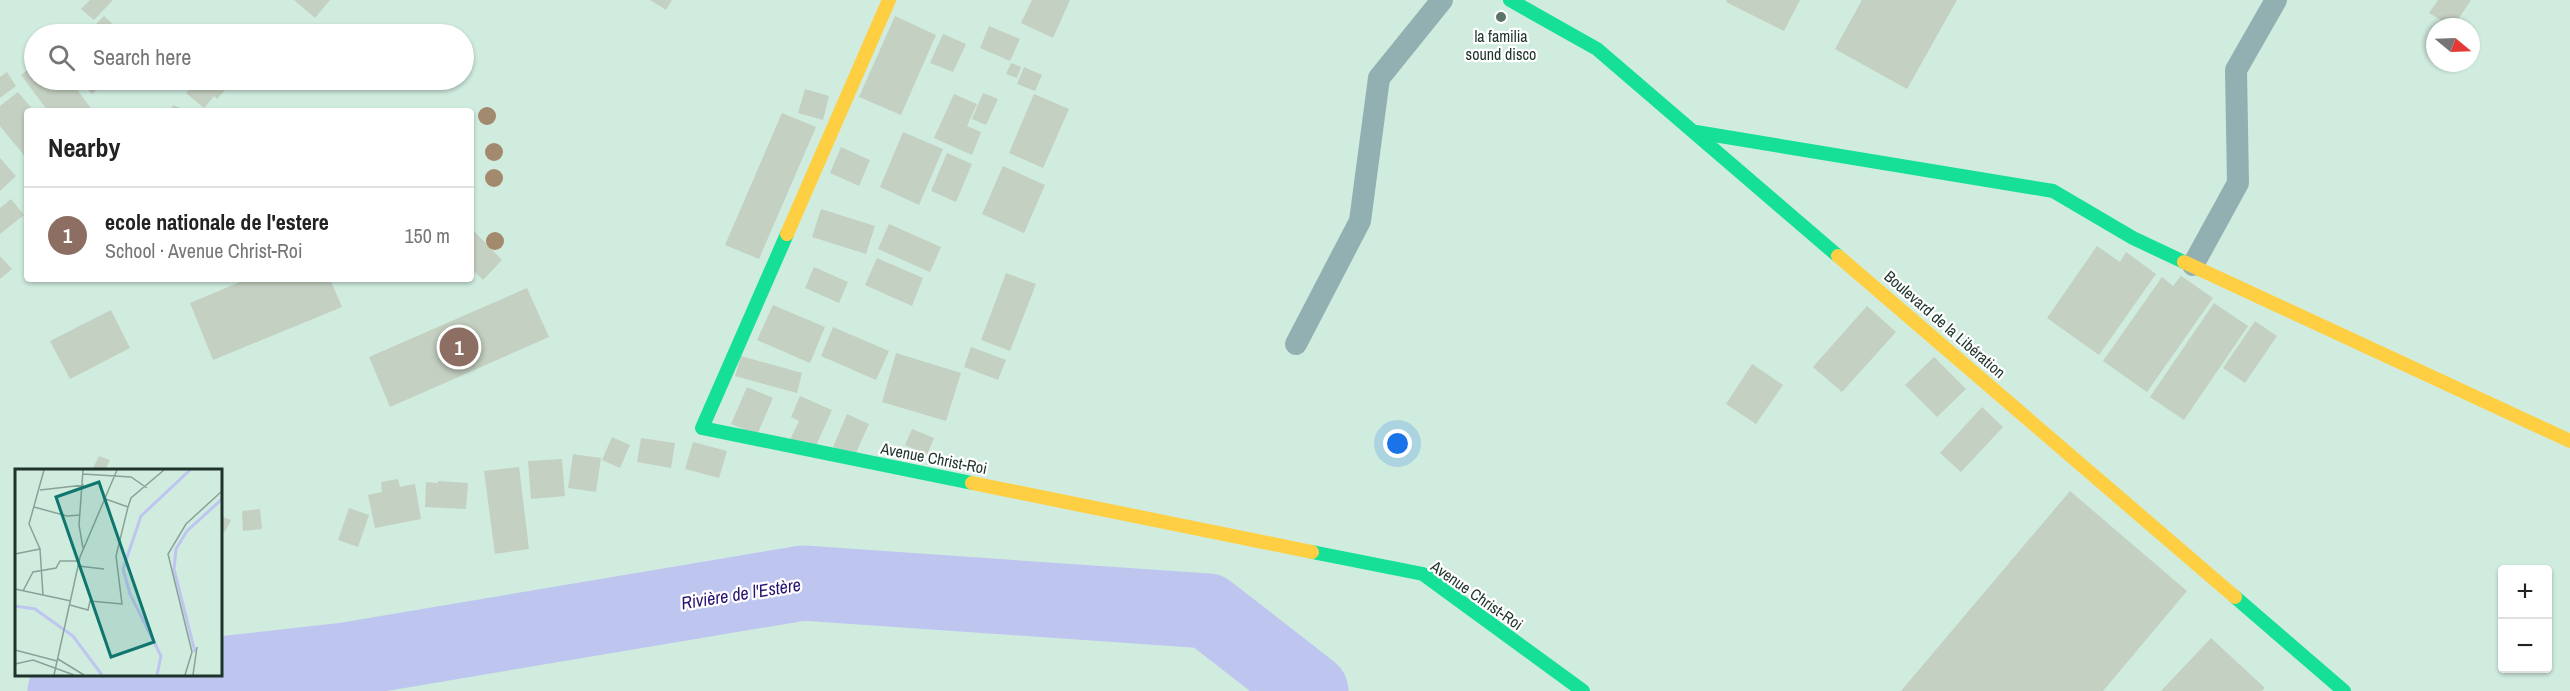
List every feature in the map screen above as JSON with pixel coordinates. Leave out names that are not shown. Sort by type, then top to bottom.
[{"type":"street","name":"Avenue Christ-Roi","points":[[889,0],[702,428],[1423,574],[1583,691]]},
{"type":"street","name":"Boulevard de la Libération","points":[[1510,0],[1597,49],[2344,691]]},
{"type":"street","points":[[1696,132],[2053,191],[2133,238],[2570,441]]},
{"type":"lane","points":[[1296,344],[1360,220],[1379,78],[1442,0]]},
{"type":"lane","points":[[2193,265],[2238,183],[2236,70],[2276,0]]},
{"type":"building","points":[[90,0],[113,0],[94,20],[81,9]]},
{"type":"building","points":[[294,0],[330,0],[315,18]]},
{"type":"building","points":[[650,0],[672,0],[666,10]]},
{"type":"building","points":[[1032,0],[1070,0],[1053,38],[1021,23]]},
{"type":"building","points":[[1727,0],[1800,0],[1784,31],[1726,2]]},
{"type":"building","points":[[1862,0],[1957,0],[1907,89],[1835,49]]},
{"type":"building","points":[[2438,0],[2471,0],[2459,18],[2438,18],[2429,13]]},
{"type":"building","points":[[104,16],[112,24],[96,24]]},
{"type":"building","points":[[895,16],[936,35],[901,115],[859,97]]},
{"type":"building","points":[[989,26],[1020,39],[1010,61],[980,48]]},
{"type":"building","points":[[943,34],[966,44],[953,72],[930,63]]},
{"type":"building","points":[[1011,63],[1021,67],[1017,78],[1006,74]]},
{"type":"building","points":[[1024,67],[1042,75],[1035,91],[1017,84]]},
{"type":"building","points":[[7,72],[16,86],[0,98],[0,77]]},
{"type":"building","points":[[805,89],[829,96],[823,120],[798,113]]},
{"type":"building","points":[[32,90],[77,90],[91,108],[46,108]]},
{"type":"building","points":[[188,90],[225,90],[217,99],[214,96],[204,108],[186,93]]},
{"type":"building","points":[[18,92],[31,108],[24,108],[24,155],[0,126],[0,106]]},
{"type":"building","points":[[983,93],[998,99],[986,125],[972,119]]},
{"type":"building","points":[[954,94],[977,104],[967,126],[981,132],[972,155],[934,138]]},
{"type":"building","points":[[1034,94],[1069,109],[1043,168],[1009,153]]},
{"type":"building","points":[[782,113],[816,127],[759,259],[725,245]]},
{"type":"building","points":[[903,132],[943,149],[919,205],[880,187]]},
{"type":"building","points":[[841,147],[870,160],[859,186],[830,173]]},
{"type":"building","points":[[947,153],[972,164],[956,202],[931,191]]},
{"type":"building","points":[[0,158],[16,176],[0,191]]},
{"type":"building","points":[[1003,166],[1045,185],[1024,233],[982,214]]},
{"type":"building","points":[[11,199],[24,215],[0,234],[0,208]]},
{"type":"building","points":[[821,209],[875,226],[866,254],[812,237]]},
{"type":"building","points":[[889,224],[941,247],[930,272],[878,249]]},
{"type":"building","points":[[474,231],[502,260],[483,280],[474,271]]},
{"type":"building","points":[[2097,246],[2120,262],[2126,252],[2156,274],[2099,355],[2047,318]]},
{"type":"building","points":[[0,256],[12,269],[0,279]]},
{"type":"building","points":[[877,258],[923,278],[912,306],[865,285]]},
{"type":"building","points":[[814,267],[848,282],[839,303],[805,288]]},
{"type":"building","points":[[1006,273],[1036,284],[1010,351],[981,340]]},
{"type":"building","points":[[2181,276],[2213,298],[2147,392],[2103,361],[2162,277],[2173,286]]},
{"type":"building","points":[[240,282],[331,282],[342,307],[213,360],[190,303]]},
{"type":"building","points":[[527,288],[549,337],[390,407],[369,357]]},
{"type":"building","points":[[2214,303],[2248,326],[2184,420],[2150,397]]},
{"type":"building","points":[[773,305],[825,327],[810,363],[757,340]]},
{"type":"building","points":[[1867,306],[1896,332],[1842,392],[1813,367]]},
{"type":"building","points":[[111,310],[130,348],[70,379],[50,341]]},
{"type":"building","points":[[2255,321],[2277,336],[2245,383],[2223,368]]},
{"type":"building","points":[[833,327],[889,351],[876,380],[821,356]]},
{"type":"building","points":[[971,347],[1006,360],[998,380],[964,367]]},
{"type":"building","points":[[896,353],[961,373],[946,421],[882,402]]},
{"type":"building","points":[[741,356],[802,373],[797,393],[735,376]]},
{"type":"building","points":[[1934,357],[1966,389],[1937,417],[1905,385]]},
{"type":"building","points":[[1752,364],[1783,385],[1756,424],[1726,404]]},
{"type":"building","points":[[747,387],[773,398],[757,435],[731,424]]},
{"type":"building","points":[[800,396],[832,410],[814,450],[790,440],[799,421],[791,417]]},
{"type":"building","points":[[1982,407],[2003,427],[1961,472],[1940,453]]},
{"type":"building","points":[[847,414],[869,424],[854,457],[833,447]]},
{"type":"building","points":[[912,429],[934,438],[927,455],[905,445]]},
{"type":"building","points":[[612,437],[630,445],[620,468],[602,460]]},
{"type":"building","points":[[641,438],[675,443],[671,468],[637,462]]},
{"type":"building","points":[[693,442],[727,451],[719,478],[685,469]]},
{"type":"building","points":[[573,454],[601,458],[596,492],[568,488]]},
{"type":"building","points":[[99,456],[110,460],[106,469],[92,469]]},
{"type":"building","points":[[562,459],[565,496],[531,499],[528,461]]},
{"type":"building","points":[[519,467],[529,549],[495,554],[484,471]]},
{"type":"building","points":[[398,479],[400,487],[415,484],[421,519],[375,528],[368,495],[382,492],[381,482]]},
{"type":"building","points":[[438,481],[468,483],[466,509],[425,507],[426,482],[438,483]]},
{"type":"building","points":[[2070,491],[2187,591],[2103,691],[1901,691]]},
{"type":"building","points":[[349,508],[369,515],[358,547],[338,540]]},
{"type":"building","points":[[260,509],[262,529],[243,531],[242,511]]},
{"type":"building","points":[[222,517],[231,520],[225,532],[222,530]]},
{"type":"building","points":[[2211,638],[2265,688],[2262,691],[2161,691]]},
{"type":"waterway","name":"Rivière de l'Estère","points":[[222,674],[345,660],[803,583],[1208,611],[1311,691]]},
{"type":"waterway","name":"Rivière de l'Estère","points":[[65,691],[196,676]]},
{"type":"traffic: fast","points":[[1510,0],[1597,49],[1838,256]]},
{"type":"traffic: fast","points":[[1696,132],[2053,191],[2133,238],[2184,262]]},
{"type":"traffic: fast","points":[[787,234],[702,428],[972,483]]},
{"type":"traffic: fast","points":[[1312,552],[1423,574],[1583,691]]},
{"type":"traffic: fast","points":[[2235,597],[2344,691]]},
{"type":"traffic: slow","points":[[787,234],[889,0]]},
{"type":"traffic: slow","points":[[1838,256],[2235,597]]},
{"type":"traffic: slow","points":[[2184,262],[2570,441]]},
{"type":"traffic: slow","points":[[972,483],[1312,552]]},
{"type":"place","name":"la familia sound disco","points":[[1501,17]]},
{"type":"place","name":"ecole nationale de l'estere","points":[[459,347]]}]
